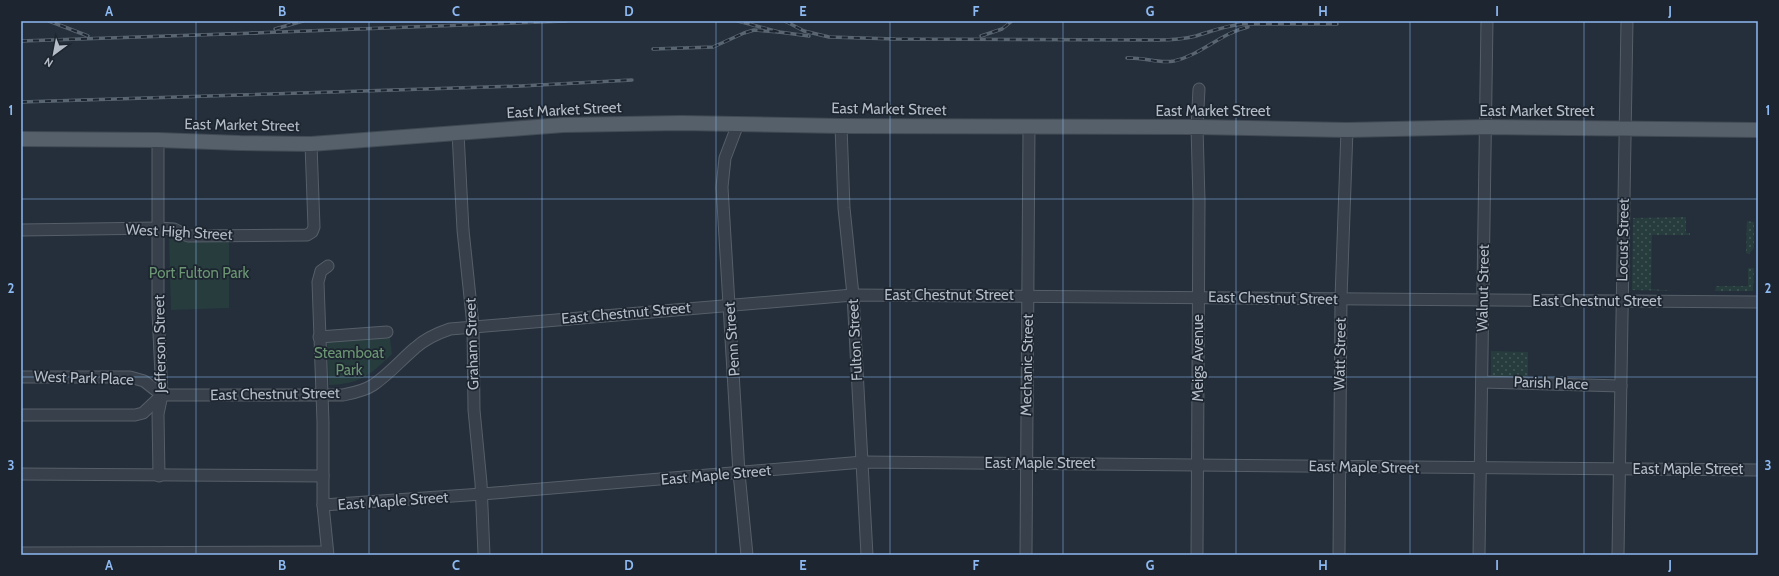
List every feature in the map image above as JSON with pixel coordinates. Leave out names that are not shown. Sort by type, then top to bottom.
[{"type":"main road","name":"East Market Street","points":[[21,139],[158,140],[240,144],[311,144],[563,125],[681,123],[842,126],[1197,127],[1347,130],[1486,127],[1758,130]]},
{"type":"street","name":"Walnut Street","points":[[1479,555],[1487,21]]},
{"type":"street","name":"Locust Street","points":[[1618,555],[1626,21]]},
{"type":"street","name":"Meigs Avenue","points":[[1196,555],[1198,465],[1197,127],[1199,89]]},
{"type":"street","name":"Penn Street","points":[[738,124],[725,158],[722,182],[739,473],[747,555]]},
{"type":"street","name":"Fulton Street","points":[[842,126],[844,208],[853,294],[867,555]]},
{"type":"street","name":"Mechanic Street","points":[[1026,555],[1029,127]]},
{"type":"street","name":"Watt Street","points":[[1339,555],[1341,298],[1347,130]]},
{"type":"street","name":"Graham Street","points":[[458,133],[463,230],[473,326],[474,410],[482,494],[484,555]]},
{"type":"street","name":"Jefferson Street","points":[[158,140],[158,313],[162,395],[158,414],[158,476]]},
{"type":"street","name":"West High Street","points":[[21,230],[158,228],[174,229],[188,236],[307,235],[312,232],[315,218],[311,144]]},
{"type":"street","points":[[21,553],[328,554],[323,505],[322,395],[318,282],[321,270],[328,266]]},
{"type":"street","name":"East Chestnut Street","points":[[162,395],[348,394],[371,386],[379,381],[416,347],[436,334],[450,329],[853,294],[1758,302]]},
{"type":"street","points":[[319,337],[387,332]]},
{"type":"street","name":"West Park Place","points":[[21,377],[130,377],[144,381],[162,395]]},
{"type":"street","name":"Parish Place","points":[[1482,382],[1620,386]]},
{"type":"street","points":[[21,415],[135,415],[143,412],[162,395]]},
{"type":"street","name":"East Maple Street","points":[[323,505],[482,494],[863,462],[1027,462],[1758,470]]},
{"type":"street","points":[[21,474],[323,476]]},
{"type":"green space","points":[[1686,217],[1686,233],[1690,233],[1690,235],[1652,235],[1651,289],[1674,291],[1632,290],[1633,218]]},
{"type":"green space","points":[[1747,221],[1754,222],[1754,248],[1749,254],[1746,253]]},
{"type":"green space","name":"Port Fulton Park","points":[[169,239],[229,239],[229,308],[171,310]]},
{"type":"green space","points":[[1748,268],[1754,268],[1753,291],[1715,291],[1716,286],[1748,286]]},
{"type":"green space","name":"Steamboat Park","points":[[390,338],[392,354],[371,373],[349,383],[329,385],[327,342]]},
{"type":"green space","points":[[1491,351],[1528,352],[1527,380],[1491,380]]},
{"type":"railway","points":[[49,21],[88,36]]},
{"type":"railway","points":[[275,29],[303,21]]},
{"type":"railway","points":[[252,33],[566,21]]},
{"type":"railway","points":[[738,21],[779,32],[809,36]]},
{"type":"railway","points":[[785,21],[804,31],[829,37],[895,39],[1168,40],[1182,39],[1224,27],[1242,24],[1337,24]]},
{"type":"railway","points":[[981,36],[1002,29],[1012,21]]},
{"type":"railway","points":[[1127,58],[1139,58],[1162,62],[1174,61],[1193,54],[1229,34],[1248,27]]},
{"type":"railway","points":[[653,49],[713,47],[754,30],[779,32]]},
{"type":"railway","points":[[21,41],[257,33]]},
{"type":"railway","points":[[21,102],[521,86],[632,80]]}]
